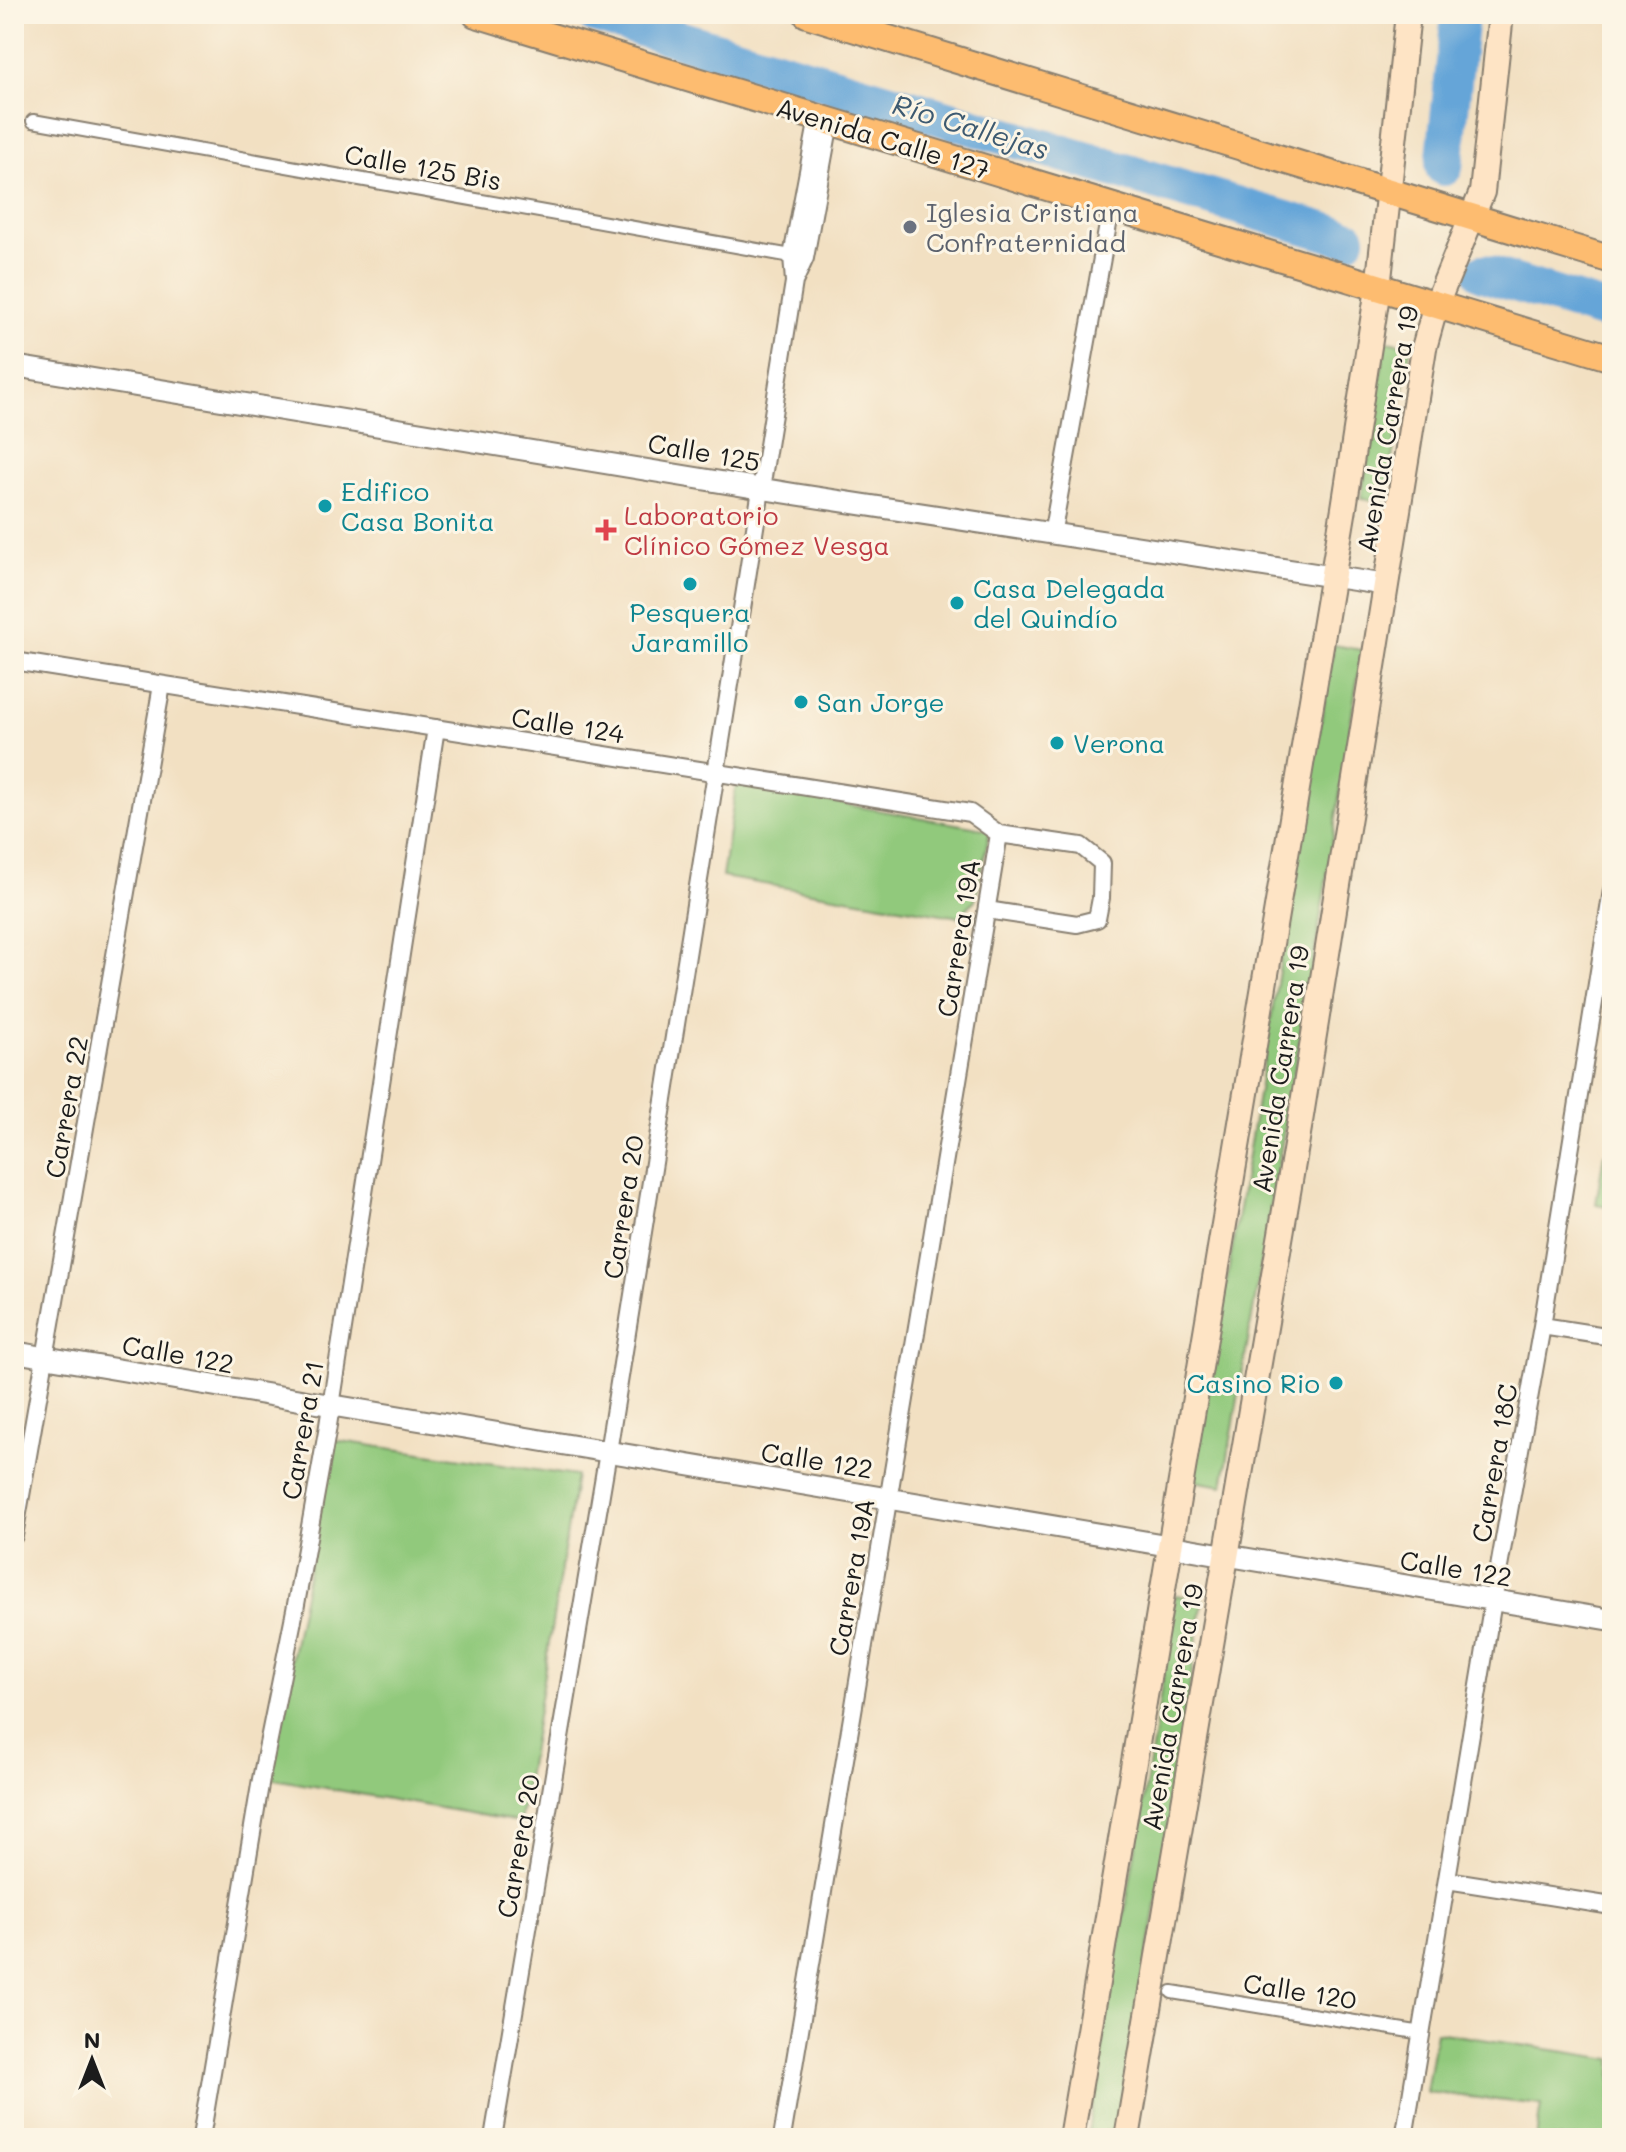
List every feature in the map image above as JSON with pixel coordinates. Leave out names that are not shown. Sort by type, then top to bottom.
[{"type":"main road","name":"Avenida Calle 127","points":[[476,14],[1612,358]]},
{"type":"main road","points":[[807,14],[1612,260]]},
{"type":"main road","name":"Avenida Carrera 19","points":[[1071,2138],[1333,577],[1378,288],[1408,14]]},
{"type":"main road","name":"Avenida Carrera 19","points":[[1127,2138],[1303,1106],[1424,348],[1436,305],[1482,192],[1501,14]]},
{"type":"street","name":"Carrera 20","points":[[493,2138],[608,1452],[798,257],[824,120]]},
{"type":"street","name":"Calle 125 Bis","points":[[33,121],[798,257]]},
{"type":"street","points":[[1052,535],[1111,208]]},
{"type":"street","name":"Calle 125","points":[[14,366],[1052,535],[1387,585]]},
{"type":"street","name":"Calle 124","points":[[14,661],[970,813],[999,834],[1081,846],[1102,863],[1097,919],[1077,924],[987,910]]},
{"type":"street","name":"Carrera 22","points":[[14,1536],[162,685]]},
{"type":"street","name":"Carrera 21","points":[[201,2138],[261,1779],[331,1407],[436,728]]},
{"type":"street","name":"Carrera 19A","points":[[782,2138],[999,834]]},
{"type":"street","name":"Carrera 18C","points":[[1404,2138],[1542,1326],[1612,890]]},
{"type":"street","points":[[1542,1326],[1612,1337]]},
{"type":"street","name":"Calle 122","points":[[14,1352],[1612,1620]]},
{"type":"street","points":[[1447,1880],[1612,1906]]},
{"type":"street","name":"Calle 120","points":[[1172,1992],[1422,2033]]},
{"type":"green space","points":[[1386,341],[1411,345],[1385,502],[1361,499]]},
{"type":"green space","points":[[1334,645],[1362,650],[1318,933],[1223,1486],[1193,1481]]},
{"type":"green space","points":[[736,785],[990,830],[975,900],[959,917],[722,877]]},
{"type":"green space","points":[[1604,1154],[1612,1155],[1612,1207],[1596,1204]]},
{"type":"green space","points":[[334,1440],[576,1476],[520,1822],[268,1778]]},
{"type":"green space","points":[[1175,1595],[1203,1599],[1156,1906],[1116,2138],[1087,2138],[1155,1732]]},
{"type":"green space","points":[[1436,2032],[1612,2059],[1612,2138],[1536,2138],[1541,2105],[1426,2092]]},
{"type":"waterway","name":"Río Callejas","points":[[594,14],[1347,238]]},
{"type":"waterway","points":[[1444,167],[1460,14]]},
{"type":"waterway","name":"Río Callejas","points":[[1483,273],[1612,313]]},
{"type":"place","name":"Iglesia Cristiana Confraternidad","points":[[910,227]]},
{"type":"place","name":"Edifico Casa Bonita","points":[[325,506]]},
{"type":"place","name":"Laboratorio Clínico Gómez Vesga","points":[[606,530]]},
{"type":"place","name":"Pesquera Jaramillo","points":[[690,584]]},
{"type":"place","name":"Casa Delegada del Quindío","points":[[957,603]]},
{"type":"place","name":"San Jorge","points":[[801,702]]},
{"type":"place","name":"Verona","points":[[1057,743]]},
{"type":"place","name":"Casino Rio","points":[[1336,1383]]}]
